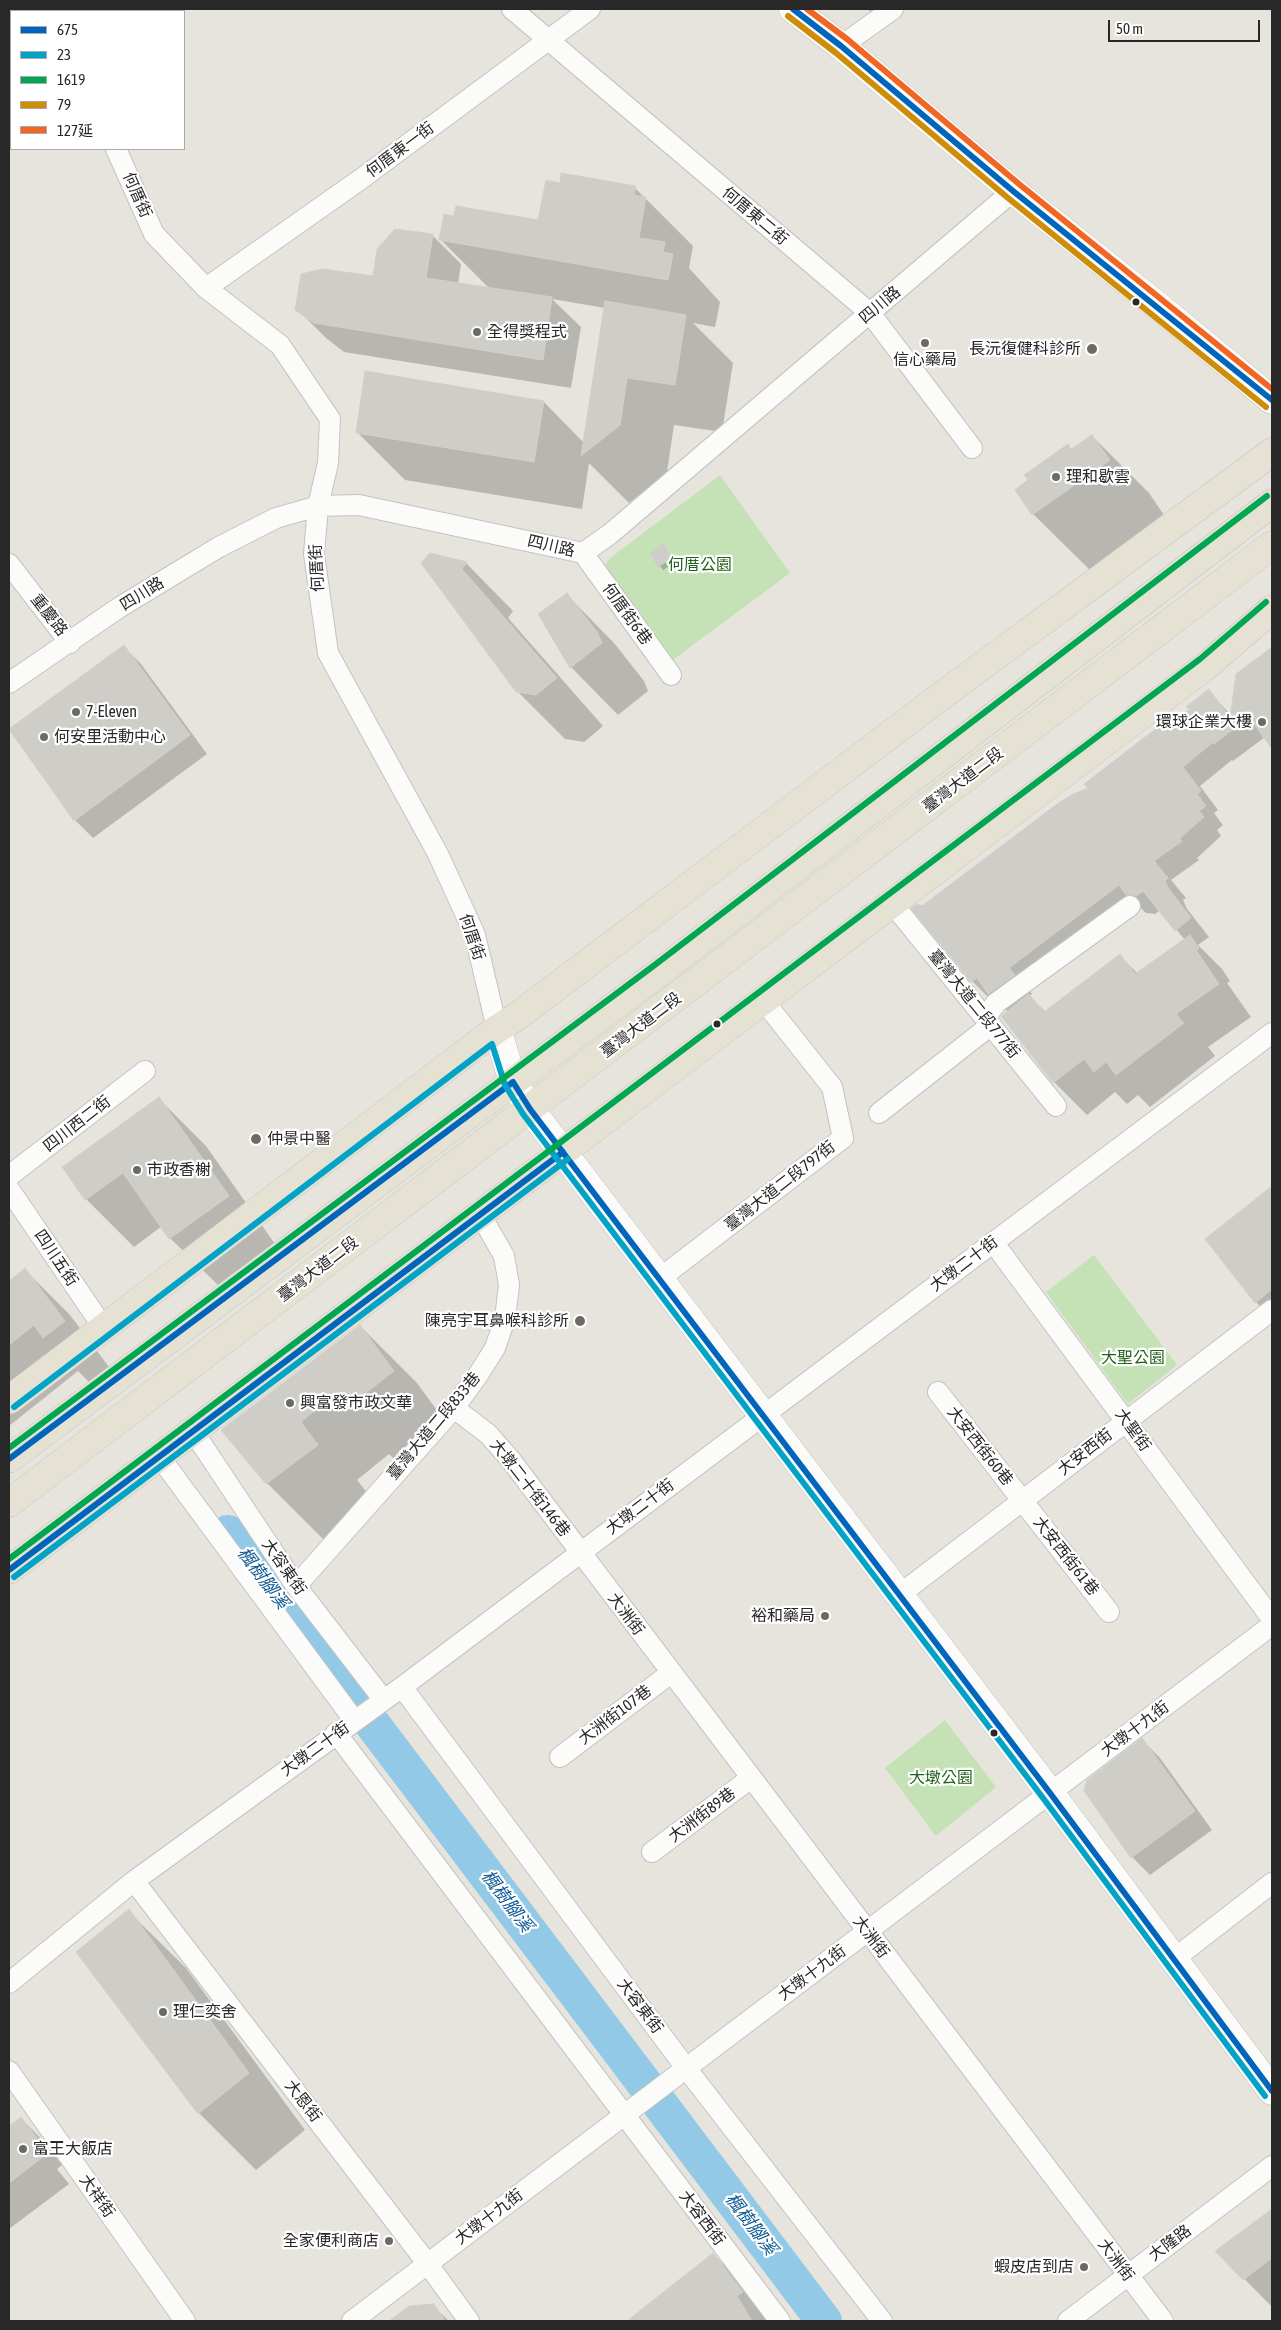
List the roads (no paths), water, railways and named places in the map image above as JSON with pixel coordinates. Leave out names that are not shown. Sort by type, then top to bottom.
[{"type":"main road","points":[[9,1400],[497,1029],[519,1015],[936,700],[1272,452]]},
{"type":"main road","name":"臺灣大道二段","points":[[9,1459],[513,1082],[1272,503]]},
{"type":"main road","name":"臺灣大道二段","points":[[9,1503],[1272,545]]},
{"type":"main road","points":[[9,1570],[1206,666],[1272,608]]},
{"type":"street","name":"何厝東二街","points":[[512,9],[870,313],[972,448]]},
{"type":"street","name":"何厝東一街","points":[[206,288],[361,179],[590,9]]},
{"type":"street","points":[[793,9],[841,46],[1014,192],[1166,312],[1272,400]]},
{"type":"street","points":[[841,46],[893,9]]},
{"type":"street","name":"何厝街","points":[[116,150],[154,234],[206,288],[280,345],[330,419],[328,463],[318,506],[314,554],[328,653],[438,854],[471,926],[497,1029]]},
{"type":"street","name":"四川路","points":[[9,683],[120,607],[219,546],[276,518],[318,506],[360,505],[583,553],[610,534],[1014,192]]},
{"type":"street","name":"何厝街6巷","points":[[583,553],[671,674]]},
{"type":"street","name":"重慶路","points":[[9,564],[70,643]]},
{"type":"street","name":"臺灣大道二段777街","points":[[892,903],[1056,1106]]},
{"type":"street","points":[[879,1113],[988,1021],[996,1003],[1130,906]]},
{"type":"street","name":"臺灣大道二段797街","points":[[659,1279],[843,1138],[832,1087],[763,1000]]},
{"type":"street","points":[[497,1029],[513,1082],[530,1109],[1050,1793],[1272,2091]]},
{"type":"street","name":"大墩二十街","points":[[9,1983],[134,1881],[402,1687],[1272,1033]]},
{"type":"street","name":"四川西二街","points":[[9,1176],[145,1071]]},
{"type":"street","name":"四川五街","points":[[9,1188],[103,1327]]},
{"type":"street","name":"臺灣大道二段833巷","points":[[296,1586],[454,1408],[495,1348],[505,1320],[509,1285],[504,1256],[480,1214]]},
{"type":"street","name":"大聖街","points":[[993,1242],[1272,1619]]},
{"type":"street","name":"大安西街","points":[[899,1595],[1272,1310]]},
{"type":"street","name":"大安西街60巷","points":[[938,1392],[1022,1500]]},
{"type":"street","name":"大墩二十街146巷","points":[[454,1408],[488,1434],[510,1459],[580,1553]]},
{"type":"street","name":"大容東街","points":[[192,1431],[296,1586],[384,1699]]},
{"type":"street","name":"大容東街","points":[[160,1456],[354,1720]]},
{"type":"street","name":"大安西街61巷","points":[[1022,1500],[1109,1612]]},
{"type":"street","name":"大洲街","points":[[580,1553],[1163,2321]]},
{"type":"street","name":"大墩十九街","points":[[352,2321],[1272,1625]]},
{"type":"street","name":"大洲街107巷","points":[[560,1757],[671,1673]]},
{"type":"street","name":"大容東街","points":[[402,1687],[686,2068],[882,2321]]},
{"type":"street","points":[[336,1733],[625,2115]]},
{"type":"street","name":"大洲街89巷","points":[[652,1852],[751,1778]]},
{"type":"street","name":"大恩街","points":[[134,1881],[427,2263],[469,2321]]},
{"type":"street","points":[[1174,1959],[1272,1883]]},
{"type":"street","name":"大祥街","points":[[9,2071],[185,2321]]},
{"type":"street","name":"大容西街","points":[[625,2115],[780,2321]]},
{"type":"street","name":"大隆路","points":[[1068,2321],[1272,2166]]},
{"type":"waterway","name":"楓樹腳溪","points":[[228,1533],[824,2321]]},
{"type":"place","name":"全得獎程式","points":[[477,332]]},
{"type":"place","name":"信心藥局","points":[[925,343]]},
{"type":"place","name":"長沅復健科診所","points":[[1092,349]]},
{"type":"place","name":"理和歇雲","points":[[1056,477]]},
{"type":"place","name":"7-Eleven","points":[[76,712]]},
{"type":"place","name":"環球企業大樓","points":[[1262,722]]},
{"type":"place","name":"何安里活動中心","points":[[44,737]]},
{"type":"place","name":"仲景中醫","points":[[256,1139]]},
{"type":"place","name":"市政香榭","points":[[137,1170]]},
{"type":"place","name":"陳亮宇耳鼻喉科診所","points":[[580,1321]]},
{"type":"place","name":"興富發市政文華","points":[[290,1403]]},
{"type":"place","name":"裕和藥局","points":[[825,1616]]},
{"type":"place","name":"理仁奕舍","points":[[163,2012]]},
{"type":"place","name":"富王大飯店","points":[[23,2149]]},
{"type":"place","name":"全家便利商店","points":[[389,2241]]},
{"type":"place","name":"蝦皮店到店","points":[[1084,2267]]},
{"type":"park label","name":"何厝公園","points":[[700,565]]},
{"type":"park label","name":"大聖公園","points":[[1133,1358]]},
{"type":"park label","name":"大墩公園","points":[[941,1778]]}]
